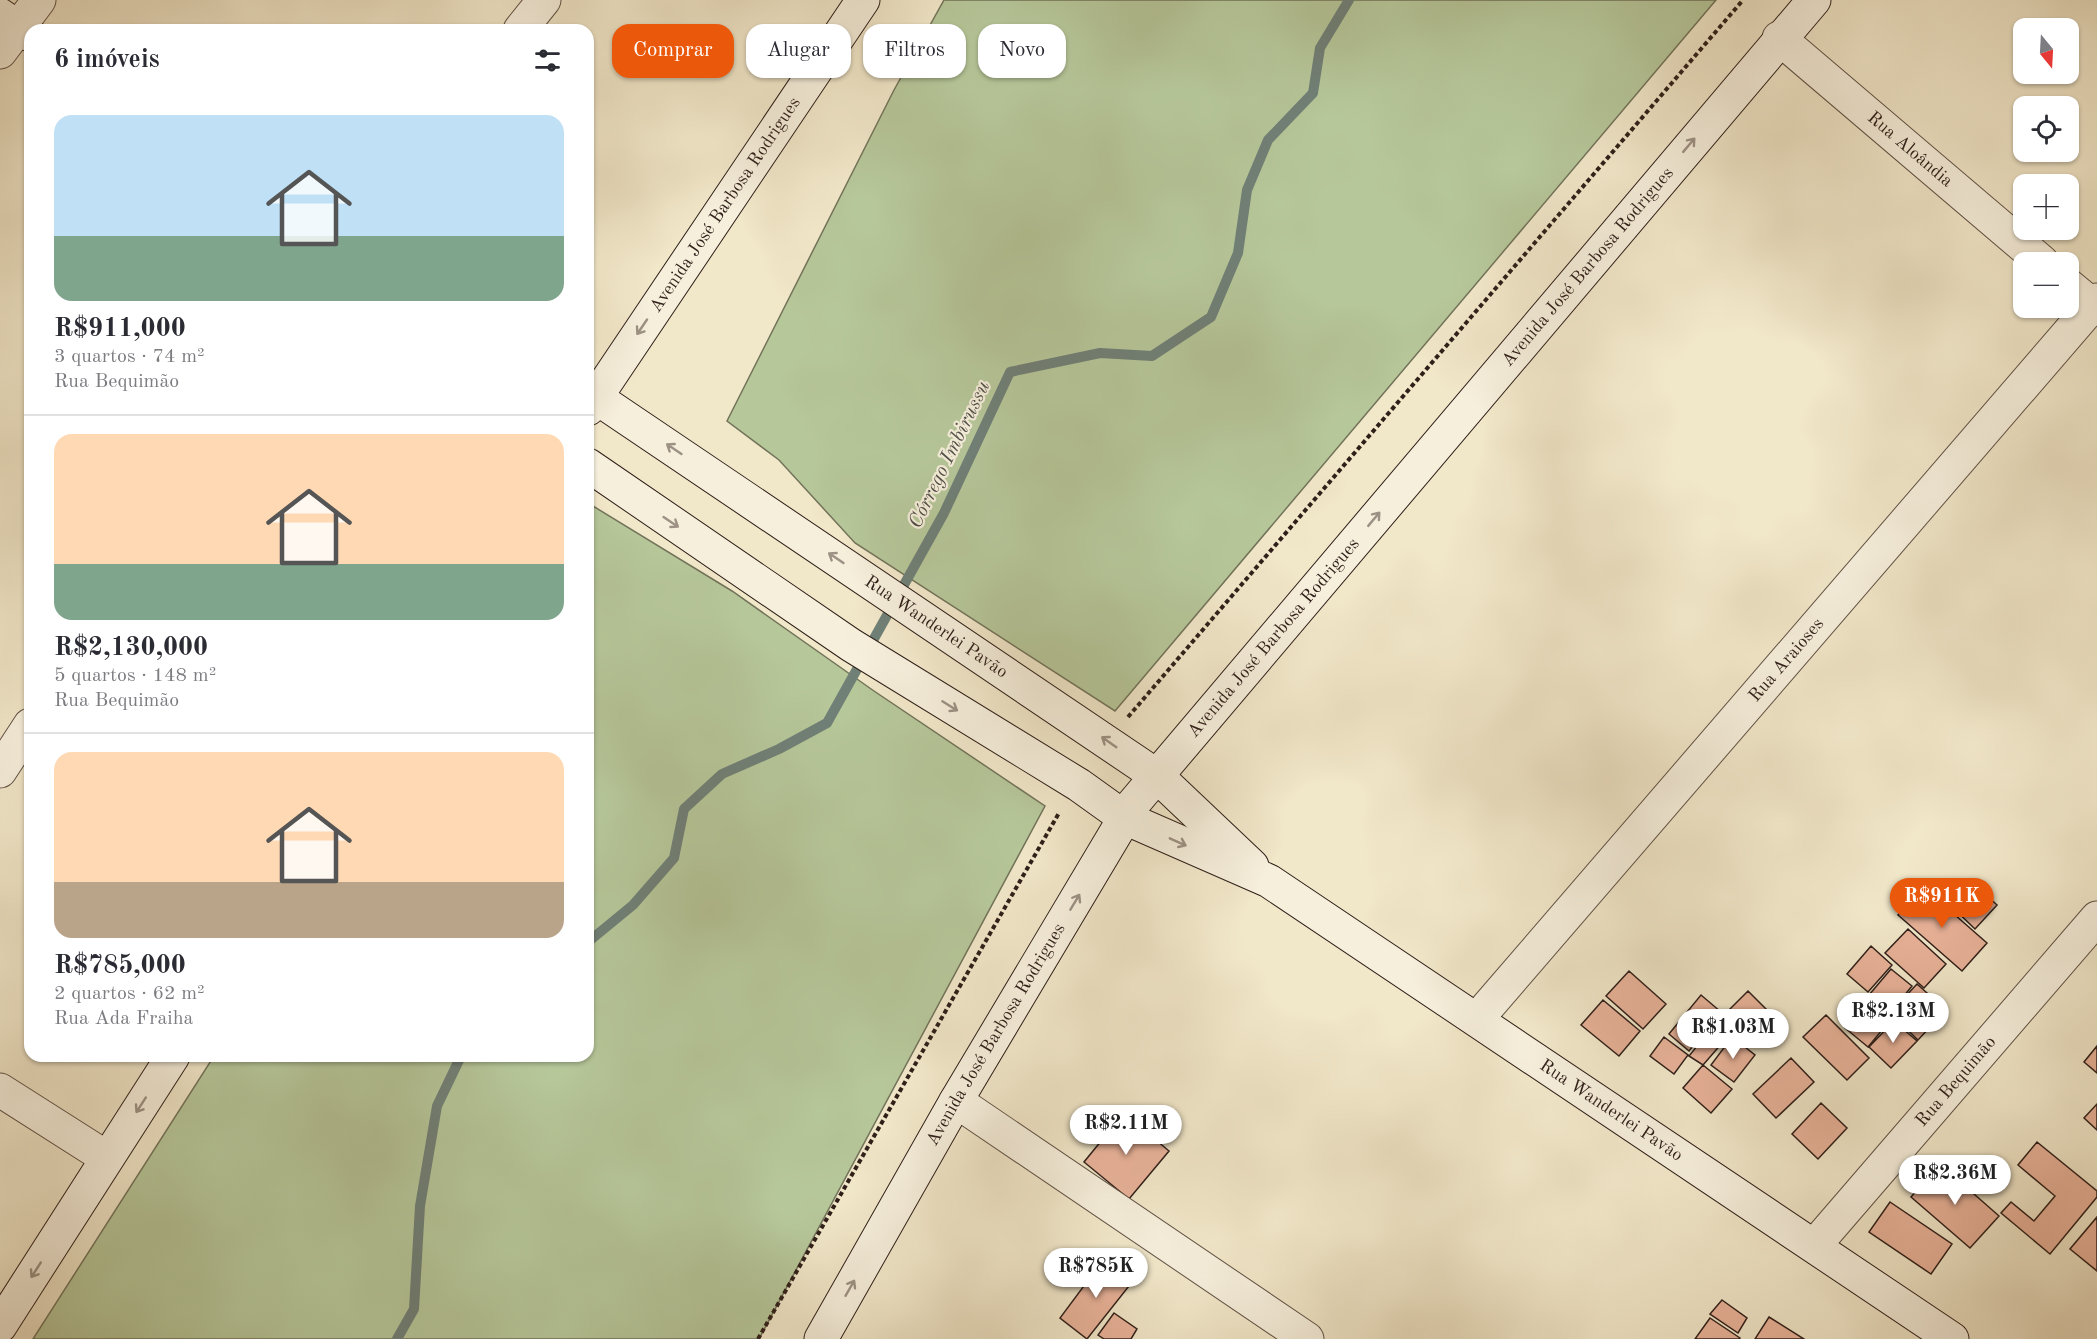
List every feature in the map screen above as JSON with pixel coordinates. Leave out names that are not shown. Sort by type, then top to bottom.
[{"type":"street","points":[[12,32],[39,0]]},
{"type":"street","points":[[525,24],[544,0]]},
{"type":"street","name":"Avenida José Barbosa Rodrigues","points":[[594,395],[863,0]]},
{"type":"street","name":"Avenida José Barbosa Rodrigues","points":[[821,1339],[956,1101],[1125,818],[1157,776],[1779,38],[1814,0]]},
{"type":"street","name":"Rua Aloândia","points":[[1779,38],[2030,252]]},
{"type":"street","name":"Rua Araioses","points":[[1477,1019],[2089,300]]},
{"type":"street","name":"Rua Wanderlei Pavão","points":[[594,401],[938,625],[1157,776],[1269,881],[1952,1339]]},
{"type":"street","name":"Rua Wanderlei Pavão","points":[[594,469],[851,645],[1079,785],[1125,818],[1269,881]]},
{"type":"street","points":[[0,771],[24,734]]},
{"type":"street","name":"Rua Bequimão","points":[[1815,1245],[2097,918]]},
{"type":"street","points":[[0,1326],[169,1062]]},
{"type":"street","points":[[0,1090],[107,1158]]},
{"type":"street","points":[[956,1101],[1307,1339]]},
{"type":"green space","points":[[944,0],[1716,0],[1115,711],[855,543],[779,460],[727,421],[901,78],[966,78],[966,24],[931,24]]},
{"type":"green space","points":[[594,507],[732,591],[874,691],[1045,806],[759,1339],[33,1339],[210,1062],[594,1062]]},
{"type":"building","points":[[1970,880],[1997,905],[1975,929],[1948,903]]},
{"type":"building","points":[[1922,886],[1987,943],[1962,971],[1898,915]]},
{"type":"building","points":[[1908,929],[1946,964],[1924,988],[1885,953]]},
{"type":"building","points":[[1871,946],[1892,965],[1868,992],[1847,974]]},
{"type":"building","points":[[1891,969],[1912,986],[1890,1013],[1869,995]]},
{"type":"building","points":[[1629,971],[1666,1004],[1643,1029],[1606,996]]},
{"type":"building","points":[[1917,984],[1946,1010],[1918,1040],[1890,1013]]},
{"type":"building","points":[[1748,991],[1783,1026],[1763,1047],[1727,1012]]},
{"type":"building","points":[[1701,995],[1721,1012],[1689,1051],[1669,1034]]},
{"type":"building","points":[[1869,999],[1890,1013],[1892,1018],[1868,1047],[1845,1028]]},
{"type":"building","points":[[1603,1000],[1640,1031],[1619,1056],[1581,1025]]},
{"type":"building","points":[[1826,1015],[1869,1058],[1847,1080],[1803,1037]]},
{"type":"building","points":[[1894,1021],[1917,1041],[1891,1068],[1869,1047]]},
{"type":"building","points":[[1715,1024],[1729,1035],[1703,1065],[1689,1056]]},
{"type":"building","points":[[1664,1037],[1688,1055],[1674,1074],[1650,1056]]},
{"type":"building","points":[[1732,1037],[1755,1055],[1734,1082],[1711,1065]]},
{"type":"building","points":[[2097,1046],[2097,1073],[2084,1062]]},
{"type":"building","points":[[1791,1058],[1814,1082],[1776,1118],[1753,1094]]},
{"type":"building","points":[[1703,1065],[1732,1089],[1711,1113],[1683,1088]]},
{"type":"building","points":[[1821,1103],[1847,1128],[1818,1159],[1792,1134]]},
{"type":"building","points":[[2097,1104],[2097,1130],[2084,1118]]},
{"type":"building","points":[[1124,1113],[1169,1151],[1129,1199],[1084,1162]]},
{"type":"building","points":[[2037,1142],[2097,1191],[2097,1197],[2050,1254],[2001,1213],[2011,1202],[2034,1221],[2055,1196],[2018,1165]]},
{"type":"building","points":[[1940,1164],[1999,1216],[1970,1248],[1911,1197]]},
{"type":"building","points":[[1890,1202],[1952,1244],[1931,1274],[1869,1232]]},
{"type":"building","points":[[2097,1217],[2097,1271],[2070,1249]]},
{"type":"building","points":[[1104,1259],[1133,1281],[1087,1339],[1060,1318]]},
{"type":"building","points":[[1722,1300],[1747,1318],[1738,1333],[1710,1314]]},
{"type":"building","points":[[1114,1313],[1137,1329],[1131,1339],[1104,1339],[1098,1335]]},
{"type":"building","points":[[1769,1317],[1804,1339],[1755,1339]]},
{"type":"building","points":[[1710,1318],[1740,1338],[1695,1339]]},
{"type":"waterway","name":"Córrego Imbirussu","points":[[594,937],[633,905],[674,858],[684,809],[722,774],[779,749],[827,723],[944,513],[1010,372],[1100,353],[1152,356],[1211,317],[1238,253],[1247,190],[1268,140],[1313,93],[1320,48],[1349,0]]},
{"type":"waterway","name":"Córrego Imbirussu","points":[[397,1339],[414,1309],[420,1206],[437,1106],[458,1062]]}]
